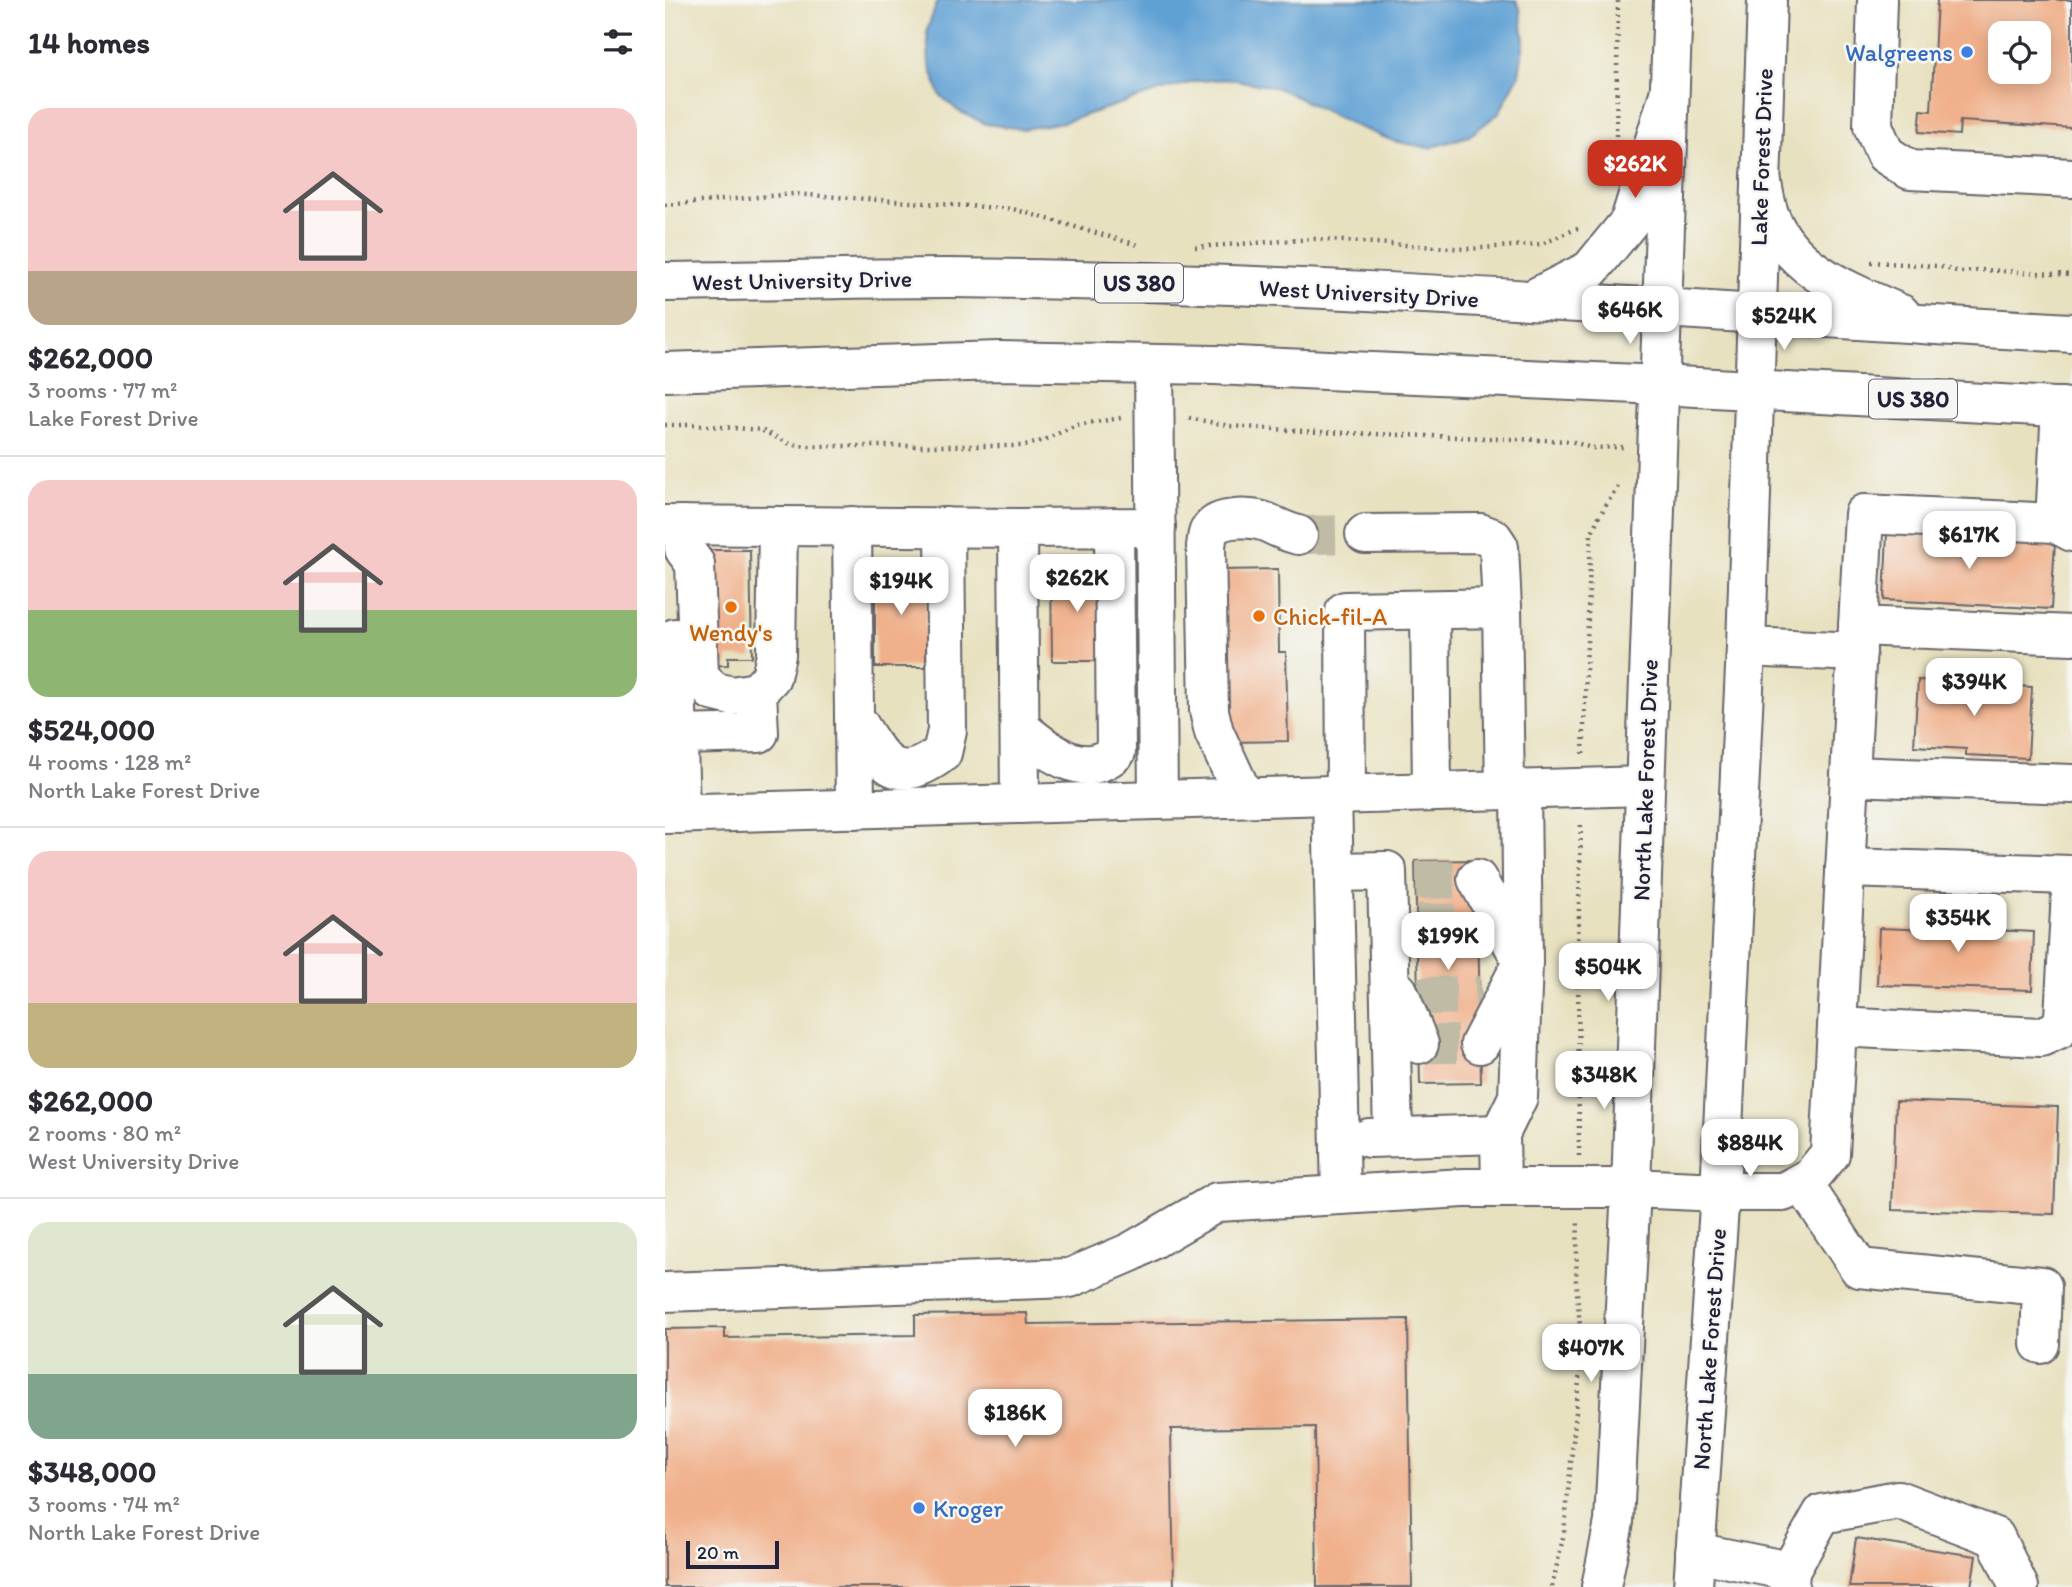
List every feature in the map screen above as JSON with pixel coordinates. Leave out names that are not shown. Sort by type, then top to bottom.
[{"type":"main road","points":[[1661,308],[1673,0]]},
{"type":"main road","name":"Lake Forest Drive","points":[[1755,314],[1767,0]]},
{"type":"main road","points":[[1877,0],[1873,126],[1885,154],[1910,170],[2072,178]]},
{"type":"main road","points":[[1531,300],[1590,270],[1630,221],[1669,94]]},
{"type":"main road","points":[[1761,177],[1769,214],[1783,241],[1810,270],[1846,290],[1925,325]]},
{"type":"main road","name":"West University Drive","points":[[665,282],[946,278],[1247,287],[1531,300],[2072,333]]},
{"type":"main road","name":"North Lake Forest Drive","points":[[1601,1587],[1614,1522],[1631,1188],[1661,308]]},
{"type":"main road","name":"North Lake Forest Drive","points":[[1694,1569],[1720,1192],[1746,647],[1755,314]]},
{"type":"main road","name":"US 380","points":[[665,372],[999,361],[1154,364],[1660,385],[2066,407]]},
{"type":"main road","points":[[1154,364],[1158,800]]},
{"type":"main road","points":[[665,1292],[1070,1278],[1131,1252],[1217,1202],[1501,1188],[1783,1192],[1810,1178],[1830,1154],[1864,514],[2063,528],[2066,407]]},
{"type":"main road","points":[[1244,797],[1214,732],[1209,711],[1206,546],[1210,529],[1221,521],[1245,519],[1266,522],[1279,530],[1298,535]]},
{"type":"main road","points":[[677,533],[778,526],[1156,527]]},
{"type":"main road","points":[[677,533],[695,564],[699,675],[712,691],[732,696],[757,692],[771,677],[776,655],[778,526]]},
{"type":"main road","points":[[852,526],[855,809]]},
{"type":"main road","points":[[856,720],[883,762],[894,768],[919,768],[942,753],[947,731],[945,527]]},
{"type":"main road","points":[[1020,728],[1053,755],[1070,762],[1088,765],[1099,763],[1116,752],[1114,527]]},
{"type":"main road","points":[[1018,528],[1020,804]]},
{"type":"main road","points":[[677,533],[673,560],[678,735],[672,814],[1645,786]]},
{"type":"main road","points":[[1365,534],[1480,533],[1493,538],[1499,547],[1523,962],[1518,1097],[1500,1134],[1501,1188]]},
{"type":"main road","points":[[1341,1194],[1334,872],[1345,611],[1502,608]]},
{"type":"main road","points":[[1430,610],[1432,792]]},
{"type":"main road","points":[[1746,647],[1857,639],[2072,635]]},
{"type":"main road","points":[[678,735],[759,733],[757,692]]},
{"type":"main road","points":[[1850,776],[2072,785]]},
{"type":"main road","points":[[1836,1027],[2041,1037],[2059,1029],[2064,1017],[2071,875],[1845,868]]},
{"type":"main road","points":[[1334,872],[1387,871],[1393,1137]]},
{"type":"main road","points":[[1477,879],[1523,962]]},
{"type":"main road","points":[[1416,880],[1388,964],[1419,1044]]},
{"type":"main road","points":[[1478,922],[1523,962]]},
{"type":"main road","points":[[1388,964],[1417,923]]},
{"type":"main road","points":[[1480,995],[1523,962]]},
{"type":"main road","points":[[1481,1044],[1523,962]]},
{"type":"main road","points":[[1388,964],[1418,996]]},
{"type":"main road","points":[[1340,1138],[1500,1134]]},
{"type":"main road","points":[[1802,1182],[1859,1268],[2042,1286],[2040,1344]]},
{"type":"main road","points":[[1694,1569],[1789,1579],[1822,1514],[1898,1500],[1995,1537],[2019,1587]]},
{"type":"path","points":[[1616,153],[1618,0]]},
{"type":"path","points":[[665,205],[793,194],[1013,209],[1140,246]]},
{"type":"path","points":[[1193,247],[1314,239],[1467,249],[1542,244],[1588,223]]},
{"type":"path","points":[[1870,262],[1937,265],[1959,272],[1984,270],[2072,275]]},
{"type":"path","points":[[1622,458],[1623,447]]},
{"type":"path","points":[[1552,1587],[1564,1533],[1582,1350],[1576,1280],[1579,1188],[1578,947],[1591,535],[1598,518],[1622,480]]},
{"type":"water","points":[[938,0],[1516,0],[1520,8],[1524,41],[1519,75],[1499,113],[1469,136],[1429,148],[1393,141],[1278,88],[1231,79],[1198,81],[1064,122],[1023,129],[986,124],[958,111],[940,95],[929,64],[927,30]]},
{"type":"building","name":"Walgreens","points":[[1937,0],[2072,0],[2072,128],[1960,121],[1959,135],[1919,132],[1921,110],[1931,111]]},
{"type":"building","points":[[1887,533],[2055,542],[2051,609],[1884,600]]},
{"type":"building","points":[[706,550],[750,550],[752,657],[728,657],[728,665],[707,666]]},
{"type":"building","points":[[1101,566],[1102,661],[1052,661],[1051,567]]},
{"type":"building","points":[[926,567],[926,667],[875,667],[875,568]]},
{"type":"building","points":[[1278,569],[1279,652],[1286,652],[1288,741],[1225,742],[1222,570]]},
{"type":"building","points":[[1918,680],[2032,687],[2028,758],[1966,755],[1966,749],[1914,746]]},
{"type":"building","points":[[1477,860],[1481,1083],[1420,1084],[1415,861]]},
{"type":"building","points":[[1957,902],[1994,903],[1993,930],[2034,932],[2032,990],[1877,985],[1879,928],[1956,931]]},
{"type":"building","points":[[1896,1101],[2058,1107],[2054,1214],[1892,1210]]},
{"type":"building","name":"Kroger","points":[[1027,1313],[1028,1324],[1408,1319],[1412,1587],[1317,1587],[1315,1427],[1171,1429],[1174,1587],[665,1587],[665,1329],[725,1328],[725,1338],[915,1335],[915,1315]]},
{"type":"building","points":[[1856,1538],[1976,1556],[1971,1587],[1849,1587]]},
{"type":"tunnel","points":[[1298,535],[1365,534]]},
{"type":"tunnel","points":[[1416,880],[1477,879]]},
{"type":"tunnel","points":[[1417,923],[1478,922]]},
{"type":"tunnel","points":[[1418,996],[1480,995]]},
{"type":"tunnel","points":[[1419,1044],[1480,1044]]},
{"type":"place","name":"Walgreens","points":[[1967,52]]},
{"type":"place","name":"Wendy's","points":[[731,607]]},
{"type":"place","name":"Chick-fil-A","points":[[1259,616]]},
{"type":"place","name":"Kroger","points":[[919,1508]]}]
